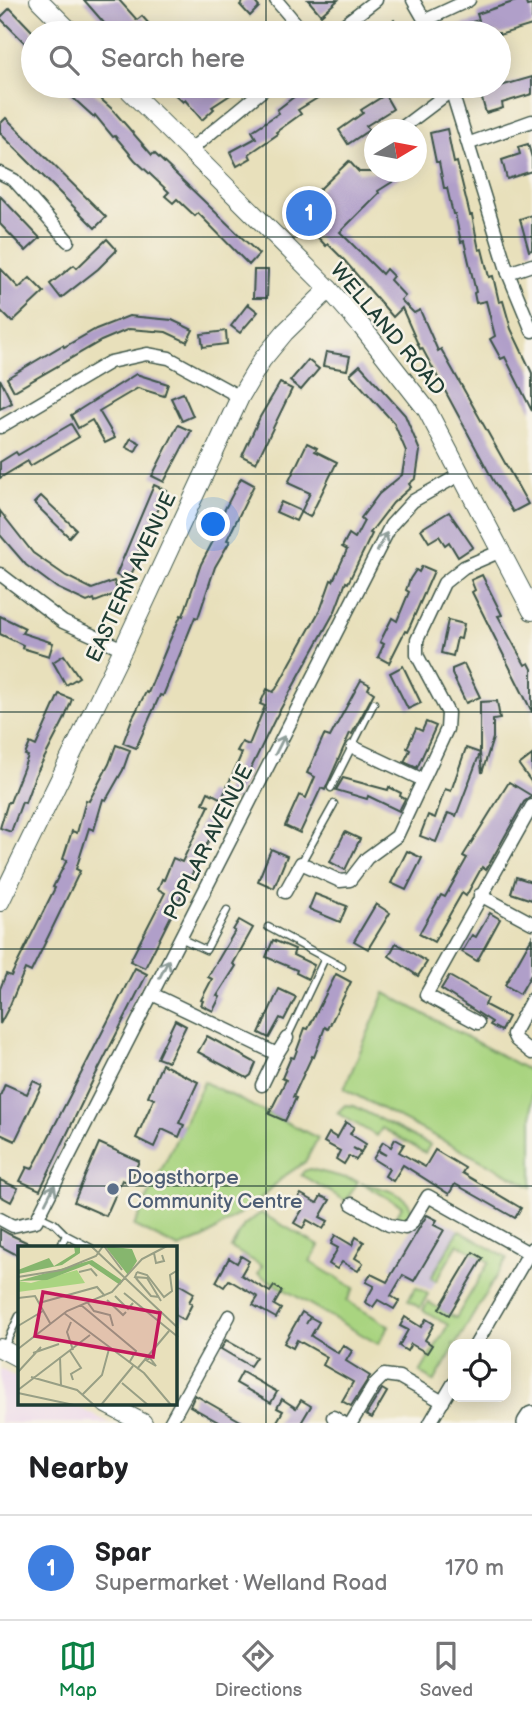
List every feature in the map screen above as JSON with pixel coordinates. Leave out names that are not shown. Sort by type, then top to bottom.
[{"type":"highway","points":[[528,1423],[532,1416]]},
{"type":"street","points":[[39,0],[60,21]]},
{"type":"street","points":[[276,0],[294,21]]},
{"type":"street","points":[[349,21],[376,0]]},
{"type":"street","points":[[413,0],[426,20],[469,0]]},
{"type":"street","name":"WELLAND ROAD","points":[[137,98],[329,289],[414,391],[427,410],[532,611]]},
{"type":"street","points":[[190,150],[253,98]]},
{"type":"street","points":[[413,119],[439,98]]},
{"type":"street","points":[[454,98],[508,273],[532,331]]},
{"type":"street","points":[[470,143],[532,121]]},
{"type":"street","points":[[0,173],[14,180],[68,241]]},
{"type":"street","points":[[508,273],[532,265]]},
{"type":"street","name":"EASTERN AVENUE","points":[[1,897],[124,649],[240,397],[262,360],[285,332],[329,289]]},
{"type":"street","points":[[0,427],[110,362],[147,354],[169,358],[240,397]]},
{"type":"street","name":"POPLAR AVENUE","points":[[39,1216],[391,525],[413,501],[461,474]]},
{"type":"street","points":[[285,892],[301,863],[351,885],[367,858],[397,836],[447,729],[448,713],[417,654],[417,640],[444,583],[464,567],[501,551]]},
{"type":"street","points":[[0,574],[63,622],[124,649]]},
{"type":"street","points":[[353,747],[423,780]]},
{"type":"street","points":[[478,1023],[426,995],[532,806]]},
{"type":"street","points":[[480,895],[532,923]]},
{"type":"street","points":[[152,994],[277,1054]]},
{"type":"street","points":[[532,999],[513,1034],[516,1040],[532,1053]]},
{"type":"street","points":[[262,1084],[286,1038]]},
{"type":"street","points":[[352,1204],[389,1225],[405,1228],[411,1224],[428,1196],[530,1250],[479,1339]]},
{"type":"street","points":[[0,1219],[13,1226],[36,1221],[39,1216]]},
{"type":"street","points":[[170,1423],[229,1315]]},
{"type":"street","points":[[1,1349],[18,1358]]},
{"type":"street","points":[[351,1423],[374,1385],[384,1375],[399,1377],[443,1402]]},
{"type":"street","points":[[430,1423],[448,1393]]},
{"type":"street","points":[[110,1406],[143,1423]]},
{"type":"lane","points":[[331,788],[374,703]]},
{"type":"lane","points":[[301,863],[334,804]]},
{"type":"lane","points":[[180,938],[206,950],[227,910]]},
{"type":"lane","points":[[268,927],[342,967]]},
{"type":"lane","points":[[286,1038],[325,958]]},
{"type":"lane","points":[[39,1216],[87,1246]]},
{"type":"lane","points":[[61,1246],[66,1235]]},
{"type":"lane","points":[[1,1349],[18,1318]]},
{"type":"shaded area","points":[[423,1208],[459,1230],[431,1277],[436,1281],[431,1291],[389,1267]]},
{"type":"shaded area","points":[[0,1369],[18,1378],[18,1406],[75,1406],[110,1423],[0,1423]]},
{"type":"green space","points":[[385,993],[532,1072],[532,1187],[344,1089]]},
{"type":"green space","points":[[204,1082],[318,1138],[305,1162],[283,1177],[259,1200],[204,1238],[179,1248],[134,1226]]},
{"type":"green space","points":[[345,1105],[354,1106],[430,1145],[425,1153],[382,1128],[377,1136],[337,1113]]},
{"type":"green space","points":[[310,1169],[358,1181],[346,1201],[301,1175]]},
{"type":"green space","points":[[361,1183],[391,1191],[404,1199],[412,1211],[405,1222],[394,1221],[402,1206]]},
{"type":"green space","points":[[261,1213],[319,1246],[310,1262],[354,1288],[347,1301],[389,1326],[378,1344],[258,1274],[262,1266],[231,1248],[244,1225]]},
{"type":"green space","points":[[459,1230],[507,1258],[459,1339],[448,1339],[448,1358],[434,1382],[420,1373],[448,1325],[423,1310],[428,1302],[456,1318],[489,1262],[458,1244],[436,1281],[431,1278]]},
{"type":"green space","points":[[416,1287],[428,1294],[420,1308],[408,1300]]},
{"type":"building","points":[[84,0],[119,0],[137,20],[142,16],[146,21],[102,21]]},
{"type":"building","points":[[245,0],[253,0],[259,7],[250,16],[240,5]]},
{"type":"building","points":[[308,0],[338,0],[321,15]]},
{"type":"building","points":[[525,0],[527,6],[532,5],[532,25],[511,31],[511,21],[475,21],[479,20],[477,14]]},
{"type":"building","points":[[10,8],[22,21],[21,39],[0,18]]},
{"type":"building","points":[[532,77],[532,94],[502,103],[503,108],[486,113],[482,98],[511,98],[511,83]]},
{"type":"building","points":[[73,98],[100,98],[152,155],[154,153],[259,254],[249,265],[198,213],[195,216],[177,199],[173,203],[165,196],[169,192],[135,160],[95,115],[94,117]]},
{"type":"building","points":[[179,98],[226,98],[212,107],[214,109],[202,120],[185,100],[183,102]]},
{"type":"building","points":[[292,98],[318,98],[298,110],[301,114],[249,154],[251,158],[237,166],[230,152],[256,138],[252,131],[279,113],[277,110]]},
{"type":"building","points":[[380,98],[387,98],[393,109],[377,119],[364,119],[364,133],[348,144],[339,130],[363,113],[361,110]]},
{"type":"building","points":[[6,118],[106,217],[95,228],[0,133],[0,124]]},
{"type":"building","points":[[447,129],[454,163],[457,162],[472,215],[479,250],[482,249],[489,277],[493,276],[499,302],[503,301],[511,329],[532,373],[532,411],[505,357],[501,359],[490,339],[495,336],[486,301],[476,303],[464,241],[461,242],[439,162],[436,162],[430,133]]},
{"type":"building","points":[[528,144],[532,171],[507,179],[502,160],[520,154],[518,147]]},
{"type":"building","points":[[349,161],[359,172],[364,172],[364,182],[392,182],[378,191],[340,232],[382,274],[386,269],[393,276],[390,280],[405,296],[401,300],[414,313],[420,310],[438,351],[441,349],[528,504],[513,512],[422,348],[420,349],[402,308],[393,317],[344,260],[328,244],[326,246],[295,213]]},
{"type":"building","points":[[0,196],[40,238],[26,251],[0,224]]},
{"type":"building","points":[[532,215],[532,250],[529,251],[520,219]]},
{"type":"building","points":[[107,239],[117,250],[61,298],[50,284],[74,265],[77,268]]},
{"type":"building","points":[[0,268],[19,288],[30,278],[44,292],[12,322],[0,310]]},
{"type":"building","points":[[254,270],[268,270],[267,298],[253,298]]},
{"type":"building","points":[[248,304],[258,312],[240,333],[231,326]]},
{"type":"building","points":[[129,316],[172,320],[193,330],[187,342],[166,332],[129,329],[101,341],[14,391],[7,378],[63,345],[64,347],[96,329]]},
{"type":"building","points":[[226,331],[227,344],[203,347],[201,334]]},
{"type":"building","points":[[326,352],[350,356],[347,370],[323,366]]},
{"type":"building","points":[[308,360],[319,369],[301,390],[290,381]]},
{"type":"building","points":[[360,365],[405,415],[420,451],[416,478],[370,533],[372,534],[348,583],[346,582],[335,611],[275,719],[235,801],[223,796],[242,753],[237,751],[242,742],[249,745],[265,706],[260,704],[267,689],[273,692],[276,689],[321,608],[331,580],[333,581],[347,550],[342,547],[349,534],[355,538],[364,521],[361,518],[379,494],[402,475],[406,451],[394,423],[350,374]]},
{"type":"building","points":[[136,374],[168,384],[164,396],[138,388],[99,411],[115,438],[105,443],[92,420],[78,428],[71,415]]},
{"type":"building","points":[[0,379],[12,403],[0,409]]},
{"type":"building","points":[[280,383],[292,389],[256,463],[242,456]]},
{"type":"building","points":[[183,393],[193,416],[182,421],[171,398]]},
{"type":"building","points":[[71,424],[79,437],[30,466],[28,461],[0,478],[0,462],[16,452],[18,455]]},
{"type":"building","points":[[178,425],[191,431],[164,482],[152,476]]},
{"type":"building","points":[[131,438],[140,443],[135,452],[126,447]]},
{"type":"building","points":[[307,443],[317,448],[315,451],[337,462],[310,517],[301,512],[310,493],[288,483]]},
{"type":"building","points":[[241,478],[254,485],[227,540],[230,541],[215,567],[198,618],[195,617],[163,696],[160,695],[136,748],[123,743],[132,719],[146,692],[148,693],[181,615],[183,616],[201,564],[219,530],[215,528]]},
{"type":"building","points":[[154,485],[167,491],[136,557],[139,558],[128,581],[116,575]]},
{"type":"building","points":[[41,496],[76,529],[69,537],[34,503]]},
{"type":"building","points":[[281,502],[301,511],[296,521],[276,512]]},
{"type":"building","points":[[0,511],[33,553],[66,576],[92,589],[114,581],[118,593],[95,602],[94,599],[87,602],[57,588],[26,565],[0,535]]},
{"type":"building","points":[[449,512],[473,547],[458,557],[449,542],[445,545],[439,536],[429,542],[421,529]]},
{"type":"building","points":[[422,566],[434,571],[410,626],[389,663],[378,657],[384,644],[380,642],[392,618],[397,621],[409,592],[406,590],[410,579]]},
{"type":"building","points":[[482,575],[502,615],[498,616],[525,665],[529,663],[532,669],[532,712],[472,592],[475,590],[471,580]]},
{"type":"building","points":[[0,616],[25,628],[22,633],[53,643],[49,656],[22,648],[23,645],[0,634]]},
{"type":"building","points":[[448,620],[464,624],[453,656],[441,653]]},
{"type":"building","points":[[64,655],[79,677],[66,685],[53,662]]},
{"type":"building","points":[[464,664],[480,697],[466,703],[452,674],[452,669]]},
{"type":"building","points":[[403,666],[421,703],[408,709],[390,673]]},
{"type":"building","points":[[361,680],[370,685],[368,689],[374,693],[352,734],[350,733],[325,790],[321,788],[300,833],[285,826],[299,795],[306,798],[315,777],[307,773],[324,735],[330,737]]},
{"type":"building","points":[[59,694],[72,699],[64,720],[35,776],[25,803],[22,802],[11,832],[0,828],[28,756],[25,755],[30,743],[36,746]]},
{"type":"building","points":[[497,701],[500,719],[493,720],[493,738],[482,773],[480,702]]},
{"type":"building","points":[[426,722],[436,726],[417,768],[404,762],[416,728],[422,731]]},
{"type":"building","points":[[116,745],[130,750],[123,770],[106,800],[103,799],[94,830],[89,828],[76,869],[80,871],[31,972],[25,969],[0,1024],[0,989],[6,974],[11,976],[55,888],[53,887],[67,860],[63,859],[72,831],[77,833],[86,800],[89,801]]},
{"type":"building","points":[[466,748],[480,753],[456,816],[448,813],[436,842],[420,836],[428,815],[435,818],[445,789],[451,791]]},
{"type":"building","points":[[532,755],[532,783],[519,765]]},
{"type":"building","points":[[343,778],[388,790],[389,787],[401,793],[400,796],[405,799],[399,811],[368,796],[367,799],[336,790]]},
{"type":"building","points":[[509,782],[532,796],[524,802],[486,870],[482,867],[466,896],[462,893],[434,942],[419,934],[441,895],[445,897],[467,858],[463,856]]},
{"type":"building","points":[[208,792],[228,802],[145,968],[130,961],[165,893],[158,889],[162,879],[164,880],[173,858],[182,862],[209,806],[203,803]]},
{"type":"building","points":[[345,832],[360,839],[345,870],[330,862]]},
{"type":"building","points":[[271,849],[287,856],[274,888],[258,881]]},
{"type":"building","points":[[407,851],[422,858],[406,890],[391,883]]},
{"type":"building","points":[[516,877],[532,882],[532,900],[511,893]]},
{"type":"building","points":[[315,894],[347,906],[340,922],[309,909]]},
{"type":"building","points":[[376,904],[390,913],[368,949],[354,941]]},
{"type":"building","points":[[490,913],[500,919],[477,961],[462,952],[472,935],[476,937]]},
{"type":"building","points":[[239,920],[253,928],[233,964],[236,966],[217,996],[220,997],[213,1011],[201,1005],[201,1000],[212,979],[208,977]]},
{"type":"building","points":[[532,937],[532,973],[520,994],[505,985]]},
{"type":"building","points":[[273,940],[295,949],[293,955],[314,965],[308,979],[296,973],[297,970],[266,957]]},
{"type":"building","points":[[396,943],[427,962],[418,976],[389,956]]},
{"type":"building","points":[[135,968],[147,974],[40,1190],[20,1181],[27,1167],[32,1169],[38,1158]]},
{"type":"building","points":[[336,974],[351,982],[328,1029],[325,1027],[285,1121],[269,1114],[286,1080],[282,1078],[291,1057],[294,1058],[305,1028],[308,1029]]},
{"type":"building","points":[[449,976],[488,998],[485,1005],[508,1017],[501,1031],[490,1025],[492,1022],[441,989]]},
{"type":"building","points":[[279,989],[296,997],[284,1020],[280,1018],[269,1038],[259,1033]]},
{"type":"building","points":[[175,1020],[186,1026],[168,1062],[157,1058]]},
{"type":"building","points":[[207,1036],[256,1063],[251,1075],[247,1078],[198,1052]]},
{"type":"building","points":[[162,1064],[198,1082],[179,1123],[184,1125],[179,1137],[162,1129],[154,1147],[136,1138],[154,1099],[148,1096]]},
{"type":"building","points":[[33,1081],[42,1085],[15,1141],[0,1134],[0,1096],[5,1084],[27,1094]]},
{"type":"building","points":[[346,1122],[354,1127],[350,1134],[366,1144],[361,1152],[353,1148],[361,1153],[356,1160],[349,1156],[344,1164],[336,1159],[340,1151],[324,1142],[329,1133],[337,1138]]},
{"type":"building","points":[[395,1139],[404,1144],[399,1152],[425,1167],[435,1150],[465,1168],[462,1173],[521,1208],[515,1218],[455,1184],[449,1194],[403,1165],[393,1181],[385,1176],[389,1169],[373,1159],[378,1151],[386,1155],[378,1150],[383,1142],[391,1147]]},
{"type":"building","points":[[99,1143],[139,1161],[130,1183],[122,1180],[106,1216],[74,1202]]},
{"type":"building","points":[[0,1180],[18,1188],[11,1202],[0,1196]]},
{"type":"building","points":[[301,1194],[317,1203],[321,1196],[330,1200],[320,1217],[328,1221],[323,1229],[307,1220],[303,1228],[294,1223],[304,1207],[296,1202]]},
{"type":"building","points":[[427,1215],[437,1220],[434,1225],[444,1230],[414,1281],[403,1275],[391,1296],[399,1301],[394,1309],[378,1300],[373,1307],[365,1302],[374,1286],[366,1282],[371,1274],[387,1282]]},
{"type":"building","points":[[0,1229],[35,1246],[18,1246],[18,1255],[0,1246]]},
{"type":"building","points":[[335,1235],[352,1245],[356,1237],[364,1242],[355,1258],[363,1263],[358,1271],[342,1262],[337,1269],[329,1264],[338,1248],[331,1244]]},
{"type":"building","points":[[473,1252],[483,1258],[449,1315],[439,1309]]},
{"type":"building","points":[[241,1256],[249,1261],[241,1275],[270,1292],[274,1286],[282,1291],[274,1305],[281,1309],[276,1318],[253,1305],[258,1297],[229,1280],[224,1287],[216,1282],[229,1258],[237,1263]]},
{"type":"building","points":[[177,1283],[194,1293],[184,1320],[177,1316]]},
{"type":"building","points":[[302,1312],[319,1322],[311,1336],[338,1353],[343,1345],[352,1351],[346,1361],[370,1376],[351,1406],[342,1401],[353,1382],[323,1365],[327,1357],[297,1340],[293,1348],[284,1343]]},
{"type":"building","points":[[405,1317],[421,1327],[426,1319],[434,1324],[425,1340],[432,1345],[427,1353],[411,1344],[407,1351],[399,1346],[408,1330],[400,1326]]},
{"type":"building","points":[[226,1340],[256,1357],[250,1366],[221,1349]]},
{"type":"building","points":[[242,1372],[277,1392],[271,1403],[236,1383]]},
{"type":"building","points":[[382,1389],[387,1392],[372,1418],[366,1415]]},
{"type":"building","points":[[195,1395],[244,1423],[220,1423],[190,1406]]},
{"type":"building","points":[[282,1399],[296,1408],[301,1400],[311,1406],[301,1423],[276,1423],[283,1411],[277,1408]]},
{"type":"place","name":"Spar","points":[[309,213]]},
{"type":"place","name":"Dogsthorpe Community Centre","points":[[113,1189]]}]
